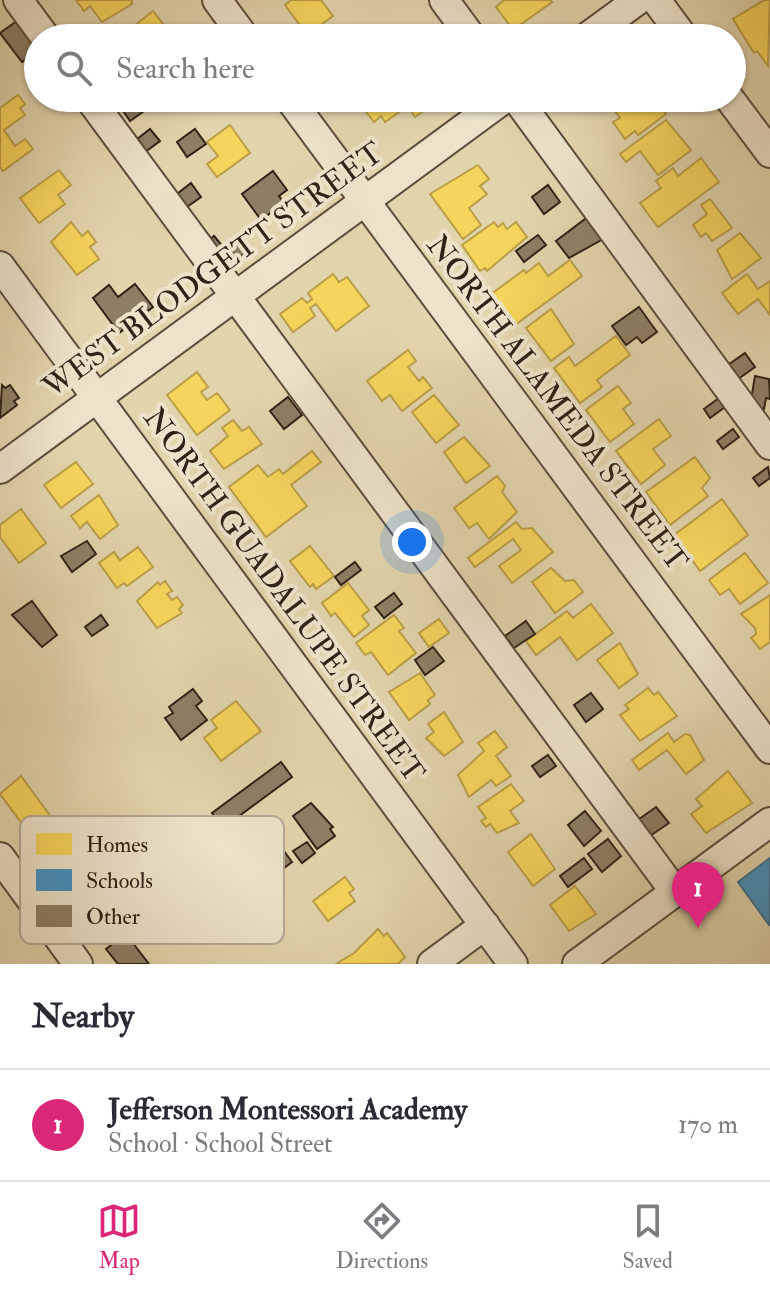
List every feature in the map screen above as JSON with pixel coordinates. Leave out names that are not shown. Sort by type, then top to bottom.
[{"type":"street","points":[[18,0],[36,24]]},
{"type":"street","points":[[217,0],[235,24]]},
{"type":"street","points":[[444,0],[462,24]]},
{"type":"street","points":[[605,24],[638,0]]},
{"type":"street","points":[[656,0],[674,24]]},
{"type":"street","points":[[99,112],[675,892]]},
{"type":"street","name":"NORTH ALAMEDA STREET","points":[[299,112],[770,749]]},
{"type":"street","name":"WEST BLODGETT STREET","points":[[0,469],[486,112]]},
{"type":"street","points":[[526,112],[770,445]]},
{"type":"street","points":[[739,112],[770,153]]},
{"type":"street","name":"NORTH GUADALUPE STREET","points":[[0,266],[513,964]]},
{"type":"street","points":[[577,964],[770,822]]},
{"type":"street","points":[[0,857],[20,884]]},
{"type":"street","points":[[432,964],[485,925]]},
{"type":"street","points":[[63,944],[78,964]]},
{"type":"building: Homes","points":[[76,0],[132,0],[132,4],[102,22],[90,6],[84,11]]},
{"type":"building: Homes","points":[[291,0],[321,0],[333,16],[322,24],[299,24],[285,5]]},
{"type":"building: Homes","points":[[504,0],[552,2],[521,24],[509,24],[496,7]]},
{"type":"building: Homes","points":[[764,0],[770,0],[768,66],[746,40],[746,24],[736,24],[733,19]]},
{"type":"building: Homes","points":[[153,11],[163,24],[137,24]]},
{"type":"building: Homes","points":[[18,95],[24,103],[20,108],[25,115],[4,130],[15,146],[25,139],[33,149],[3,171],[0,167],[0,108]]},
{"type":"building: Homes","points":[[366,112],[399,112],[385,122],[381,116],[374,122]]},
{"type":"building: Homes","points":[[616,112],[666,114],[638,135],[635,131],[625,139],[613,122],[620,118]]},
{"type":"building: Homes","points":[[666,120],[691,150],[658,175],[640,151],[626,162],[620,154]]},
{"type":"building: Homes","points":[[230,125],[250,153],[217,177],[207,164],[218,156],[207,142]]},
{"type":"building: Homes","points":[[701,158],[719,182],[658,227],[640,203],[661,188],[656,181],[673,168],[678,176]]},
{"type":"building: Homes","points":[[478,165],[489,179],[480,186],[487,194],[469,208],[481,225],[463,239],[430,194]]},
{"type":"building: Homes","points":[[59,170],[71,185],[58,195],[65,204],[39,223],[20,198]]},
{"type":"building: Homes","points":[[710,199],[732,228],[712,241],[706,233],[701,237],[693,225],[707,214],[701,205]]},
{"type":"building: Homes","points":[[71,222],[82,236],[88,231],[96,242],[90,247],[99,259],[77,275],[51,242]]},
{"type":"building: Homes","points":[[494,222],[498,227],[503,223],[507,229],[516,222],[527,237],[487,271],[485,268],[480,271],[462,245]]},
{"type":"building: Homes","points":[[740,233],[761,258],[732,279],[717,250]]},
{"type":"building: Homes","points":[[570,260],[582,276],[515,325],[491,294],[539,263],[548,276]]},
{"type":"building: Homes","points":[[333,274],[339,282],[347,277],[369,306],[336,331],[316,304],[310,308],[315,316],[293,332],[280,314],[302,298],[307,303],[312,299],[308,293]]},
{"type":"building: Homes","points":[[747,274],[758,289],[770,281],[770,315],[758,299],[738,314],[722,293]]},
{"type":"building: Homes","points":[[551,309],[574,344],[551,361],[526,328]]},
{"type":"building: Homes","points":[[616,336],[630,355],[597,380],[602,387],[580,403],[554,368],[569,357],[575,366]]},
{"type":"building: Homes","points":[[408,350],[416,361],[408,367],[419,381],[423,377],[432,388],[402,411],[390,395],[382,401],[367,381]]},
{"type":"building: Homes","points":[[197,372],[208,387],[201,392],[207,400],[217,393],[230,410],[197,435],[167,395]]},
{"type":"building: Homes","points":[[618,386],[631,403],[623,409],[634,424],[610,442],[586,410]]},
{"type":"building: Homes","points":[[434,395],[459,425],[436,443],[412,412]]},
{"type":"building: Homes","points":[[659,419],[671,436],[653,449],[665,465],[641,484],[616,451]]},
{"type":"building: Homes","points":[[233,420],[242,431],[249,427],[262,444],[224,469],[210,451],[228,436],[222,428]]},
{"type":"building: Homes","points":[[464,437],[490,466],[466,483],[444,452]]},
{"type":"building: Homes","points":[[312,451],[321,462],[291,485],[307,506],[266,537],[229,487],[258,465],[268,477],[279,469],[283,474]]},
{"type":"building: Homes","points":[[695,457],[710,478],[702,488],[708,496],[670,525],[646,492]]},
{"type":"building: Homes","points":[[76,462],[93,484],[61,508],[44,485]]},
{"type":"building: Homes","points":[[497,476],[505,486],[502,492],[517,512],[489,539],[477,523],[469,528],[454,508]]},
{"type":"building: Homes","points":[[99,495],[118,525],[100,539],[87,522],[80,528],[71,516]]},
{"type":"building: Homes","points":[[722,499],[748,535],[700,571],[674,535]]},
{"type":"building: Homes","points":[[21,509],[46,543],[19,563],[0,537],[0,525]]},
{"type":"building: Homes","points":[[516,522],[522,529],[532,528],[553,552],[512,583],[499,566],[521,550],[513,539],[475,567],[468,558]]},
{"type":"building: Homes","points":[[310,546],[334,576],[316,589],[313,584],[310,587],[290,561]]},
{"type":"building: Homes","points":[[138,547],[153,567],[127,586],[124,583],[117,588],[99,563],[114,552],[120,560]]},
{"type":"building: Homes","points":[[745,553],[768,583],[740,604],[729,589],[720,595],[709,580]]},
{"type":"building: Homes","points":[[551,568],[565,581],[574,580],[583,592],[555,613],[532,582]]},
{"type":"building: Homes","points":[[165,581],[172,591],[167,594],[172,600],[177,597],[183,605],[179,609],[182,613],[157,628],[137,601],[158,582],[160,585]]},
{"type":"building: Homes","points":[[348,583],[369,610],[362,616],[369,625],[354,637],[335,613],[331,616],[322,603]]},
{"type":"building: Homes","points":[[770,595],[770,642],[760,649],[751,638],[756,634],[755,628],[741,614]]},
{"type":"building: Homes","points":[[591,604],[613,633],[577,660],[560,637],[536,655],[526,641],[567,611],[573,618]]},
{"type":"building: Homes","points":[[394,615],[404,628],[399,631],[416,653],[388,675],[371,652],[365,655],[356,643]]},
{"type":"building: Homes","points":[[439,619],[449,633],[429,647],[419,633]]},
{"type":"building: Homes","points":[[620,643],[638,674],[619,688],[597,660]]},
{"type":"building: Homes","points":[[420,673],[435,695],[428,700],[430,704],[409,720],[389,692]]},
{"type":"building: Homes","points":[[648,688],[654,695],[658,692],[677,716],[640,741],[620,715],[629,709],[625,705]]},
{"type":"building: Homes","points":[[236,701],[261,731],[221,761],[204,738],[217,728],[211,720]]},
{"type":"building: Homes","points":[[444,712],[463,742],[444,756],[426,738],[434,732],[428,724]]},
{"type":"building: Homes","points":[[495,731],[507,747],[496,756],[511,776],[496,786],[491,780],[469,797],[458,775],[484,751],[478,743]]},
{"type":"building: Homes","points":[[668,733],[674,742],[685,734],[690,735],[704,760],[686,774],[667,750],[639,770],[632,760]]},
{"type":"building: Homes","points":[[728,771],[752,803],[706,833],[691,814],[702,806],[696,799]]},
{"type":"building: Homes","points":[[21,776],[50,816],[20,816],[20,821],[0,794]]},
{"type":"building: Homes","points":[[511,784],[524,801],[510,811],[519,823],[497,833],[490,824],[486,827],[481,821],[486,818],[478,807]]},
{"type":"building: Homes","points":[[531,834],[555,869],[533,886],[508,852]]},
{"type":"building: Homes","points":[[345,877],[354,889],[349,893],[355,901],[328,921],[313,901]]},
{"type":"building: Homes","points":[[575,886],[596,914],[569,931],[550,905]]},
{"type":"building: Homes","points":[[378,929],[384,936],[387,933],[405,957],[398,964],[336,964],[354,953]]},
{"type":"building: Schools","points":[[770,858],[770,924],[769,925],[738,882]]},
{"type":"building: Other","points":[[17,21],[24,30],[24,60],[22,62],[0,33]]},
{"type":"building: Other","points":[[124,112],[143,112],[130,121]]},
{"type":"building: Other","points":[[150,129],[160,141],[145,152],[136,140]]},
{"type":"building: Other","points":[[195,129],[206,144],[187,157],[177,142]]},
{"type":"building: Other","points":[[273,171],[287,190],[279,196],[284,203],[261,220],[242,194]]},
{"type":"building: Other","points":[[191,183],[201,197],[187,207],[177,194]]},
{"type":"building: Other","points":[[548,185],[560,202],[544,214],[532,197]]},
{"type":"building: Other","points":[[589,216],[605,238],[569,258],[556,241]]},
{"type":"building: Other","points":[[538,235],[546,245],[524,262],[516,251]]},
{"type":"building: Other","points":[[214,236],[224,248],[239,237],[249,250],[222,270],[203,245]]},
{"type":"building: Other","points":[[135,284],[153,307],[119,333],[93,298],[109,285],[118,297]]},
{"type":"building: Other","points":[[639,307],[657,332],[642,343],[637,337],[626,345],[612,326]]},
{"type":"building: Other","points":[[745,353],[755,367],[734,382],[728,365]]},
{"type":"building: Other","points":[[755,376],[769,379],[770,399],[766,398],[764,409],[750,406]]},
{"type":"building: Other","points":[[2,385],[5,388],[10,385],[19,398],[14,401],[17,405],[0,418]]},
{"type":"building: Other","points":[[288,397],[302,415],[284,429],[270,411]]},
{"type":"building: Other","points":[[719,398],[725,407],[710,418],[704,409]]},
{"type":"building: Other","points":[[733,429],[739,437],[723,449],[717,441]]},
{"type":"building: Other","points":[[768,467],[770,478],[759,486],[753,478]]},
{"type":"building: Other","points":[[87,541],[96,554],[72,572],[61,556]]},
{"type":"building: Other","points":[[355,562],[361,570],[341,585],[335,577]]},
{"type":"building: Other","points":[[394,593],[402,604],[384,618],[375,607]]},
{"type":"building: Other","points":[[32,601],[57,635],[42,647],[12,615]]},
{"type":"building: Other","points":[[101,615],[108,625],[92,636],[85,627]]},
{"type":"building: Other","points":[[526,621],[535,634],[514,648],[505,636]]},
{"type":"building: Other","points":[[433,647],[444,661],[425,675],[415,660]]},
{"type":"building: Other","points":[[193,689],[202,701],[196,706],[207,720],[181,740],[165,718],[173,713],[169,707]]},
{"type":"building: Other","points":[[591,693],[603,709],[586,722],[574,705]]},
{"type":"building: Other","points":[[548,755],[556,766],[540,777],[532,766]]},
{"type":"building: Other","points":[[281,762],[292,777],[239,816],[214,816],[212,813]]},
{"type":"building: Other","points":[[311,803],[333,827],[330,829],[335,836],[317,849],[293,816]]},
{"type":"building: Other","points":[[656,807],[669,823],[647,838],[635,822]]},
{"type":"building: Other","points":[[585,811],[601,831],[584,846],[568,825]]},
{"type":"building: Other","points":[[608,839],[621,856],[602,872],[588,854]]},
{"type":"building: Other","points":[[307,842],[315,853],[302,863],[293,851]]},
{"type":"building: Other","points":[[284,851],[292,862],[284,868]]},
{"type":"building: Other","points":[[584,858],[592,869],[568,887],[560,876]]},
{"type":"building: Other","points":[[113,944],[134,944],[149,964],[118,964],[106,949]]},
{"type":"place","name":"Jefferson Montessori Academy","points":[[698,928]]}]
